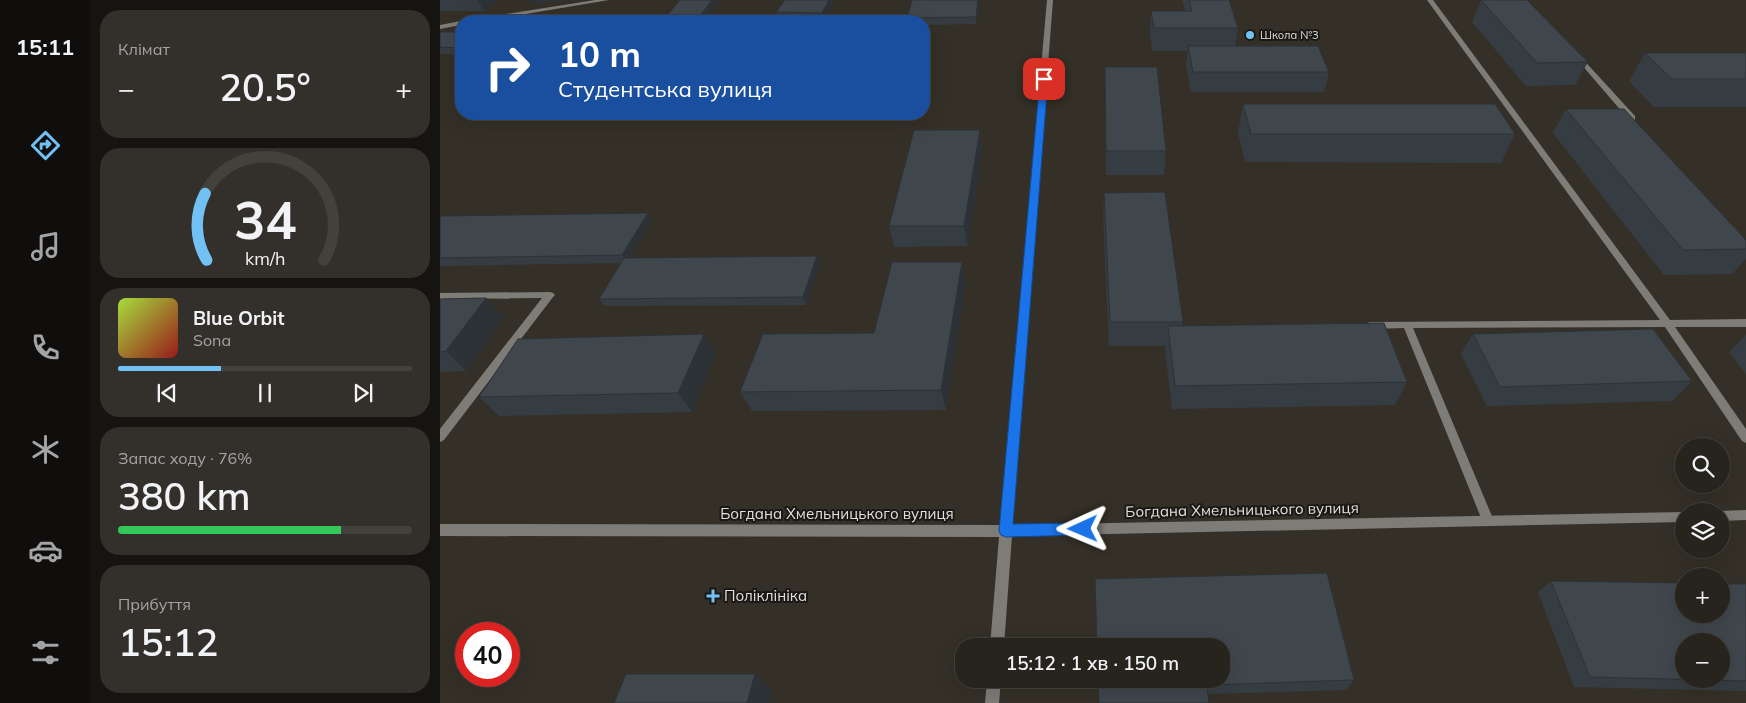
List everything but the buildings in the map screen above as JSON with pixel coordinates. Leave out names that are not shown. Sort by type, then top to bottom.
[{"type":"street","points":[[512,15],[606,0]]},
{"type":"street","points":[[997,638],[1050,0]]},
{"type":"street","points":[[1430,0],[1667,323],[1746,438]]},
{"type":"street","points":[[440,27],[455,24]]},
{"type":"street","points":[[1573,52],[1639,126]]},
{"type":"street","points":[[440,296],[550,295],[440,437]]},
{"type":"street","points":[[1359,326],[1746,323]]},
{"type":"street","points":[[1407,325],[1488,521]]},
{"type":"street","points":[[1730,516],[1746,516]]},
{"type":"street","name":"Богдана Хмельницького вулиця","points":[[440,530],[1006,531],[1675,517]]},
{"type":"street","points":[[992,703],[993,688]]},
{"type":"place","name":"Школа №3","points":[[1250,35]]},
{"type":"place","name":"Поліклініка","points":[[713,596]]},
{"type":"route","points":[[1044,79],[1006,531],[1083,529]]}]
